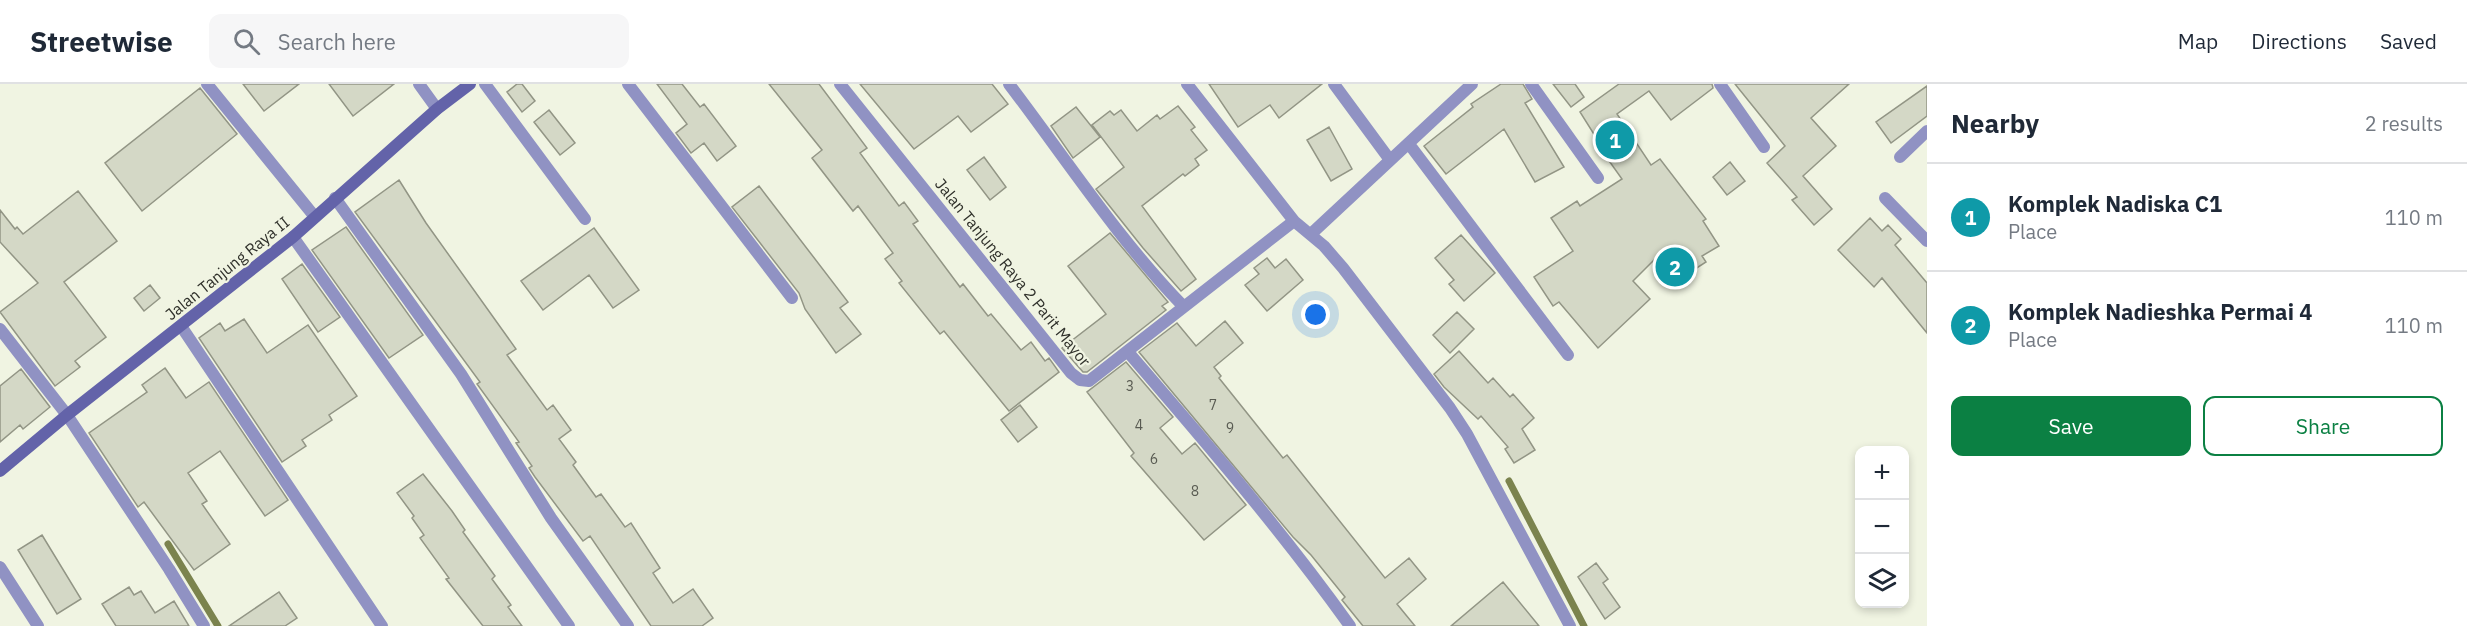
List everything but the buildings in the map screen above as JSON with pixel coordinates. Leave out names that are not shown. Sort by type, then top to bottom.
[{"type":"street","points":[[207,84],[315,218]]},
{"type":"street","points":[[419,84],[437,109]]},
{"type":"street","name":"Jalan Tanjung Raya II","points":[[1,468],[293,237],[437,109],[470,84]]},
{"type":"street","points":[[485,84],[585,219]]},
{"type":"street","points":[[628,84],[792,298]]},
{"type":"street","name":"Jalan Tanjung Raya 2 Parit Mayor","points":[[840,84],[1071,373],[1080,380],[1089,381],[1294,221]]},
{"type":"street","points":[[1009,84],[1102,210],[1183,306]]},
{"type":"street","points":[[1187,84],[1294,221],[1311,234],[1343,268],[1450,408],[1503,498],[1570,626]]},
{"type":"street","points":[[1334,84],[1390,160]]},
{"type":"street","points":[[1311,234],[1472,84]]},
{"type":"street","points":[[1531,84],[1598,178]]},
{"type":"street","points":[[1720,84],[1764,147]]},
{"type":"street","points":[[1900,157],[1927,131]]},
{"type":"street","points":[[1409,144],[1568,355]]},
{"type":"street","points":[[335,198],[461,374],[551,518],[628,626]]},
{"type":"street","points":[[1885,198],[1927,241]]},
{"type":"street","points":[[293,237],[569,626]]},
{"type":"street","points":[[181,326],[382,626]]},
{"type":"street","points":[[0,329],[67,416],[169,569],[204,626]]},
{"type":"street","points":[[1128,352],[1261,512],[1350,626]]},
{"type":"street","points":[[0,567],[38,626]]},
{"type":"waterway","points":[[1509,481],[1584,626]]},
{"type":"waterway","points":[[168,544],[218,626]]},
{"type":"place","name":"Komplek Nadiska C1","points":[[1615,140]]},
{"type":"place","name":"Komplek Nadieshka Permai 4","points":[[1675,267]]}]
